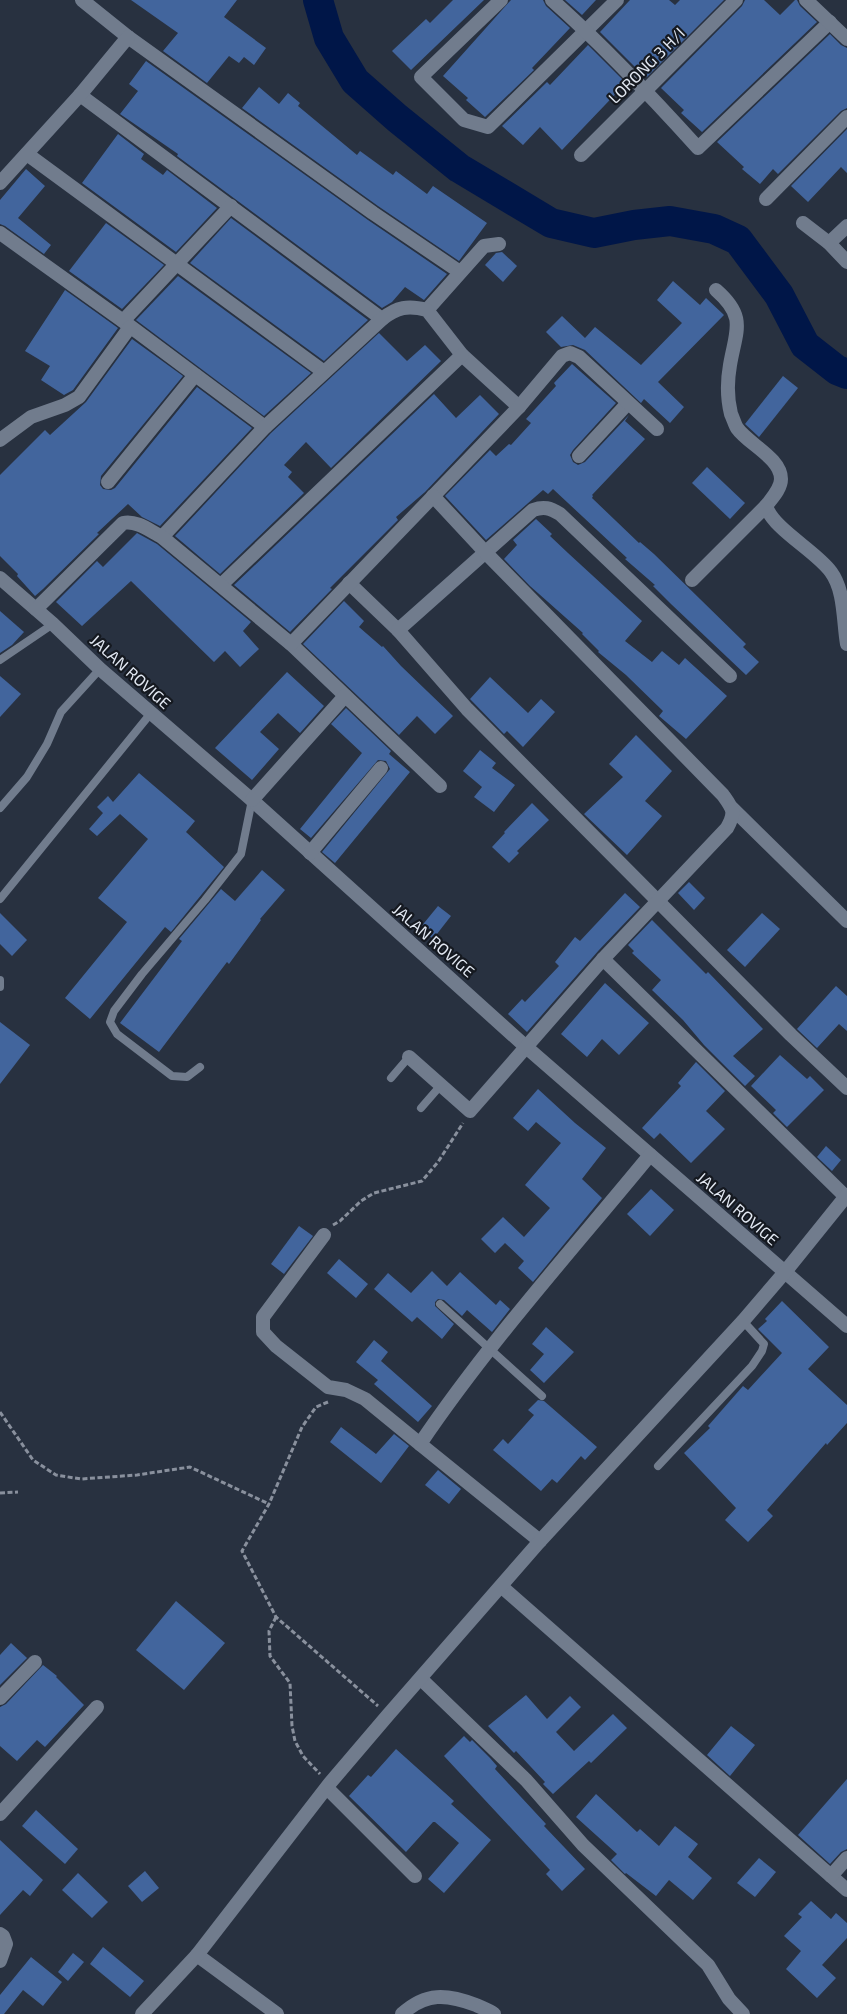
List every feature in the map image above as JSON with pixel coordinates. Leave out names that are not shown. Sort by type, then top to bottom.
[{"type":"street","points":[[82,0],[128,37],[366,208],[460,272]]},
{"type":"street","points":[[501,0],[421,77],[464,120],[488,127],[617,0]]},
{"type":"street","points":[[552,0],[586,30],[646,90],[698,148],[830,22]]},
{"type":"street","name":"LORONG 3 H/I","points":[[581,155],[736,0]]},
{"type":"street","points":[[806,0],[847,39]]},
{"type":"street","points":[[0,183],[80,95],[128,37]]},
{"type":"street","points":[[80,95],[382,319]]},
{"type":"street","points":[[766,199],[847,117]]},
{"type":"street","points":[[27,154],[324,372]]},
{"type":"street","points":[[0,440],[31,417],[65,406],[79,397],[127,324],[230,206]]},
{"type":"street","points":[[803,223],[829,243],[847,262]]},
{"type":"street","points":[[829,243],[847,226]]},
{"type":"street","points":[[0,233],[127,324],[265,427]]},
{"type":"street","points":[[426,310],[484,246],[499,244]]},
{"type":"street","points":[[692,580],[766,506],[778,489],[781,480],[778,468],[769,457],[738,429],[732,415],[727,395],[730,366],[738,330],[736,316],[729,301],[716,290]]},
{"type":"street","points":[[162,537],[265,427],[382,319],[392,311],[404,306],[426,310],[462,355],[519,407]]},
{"type":"street","points":[[291,644],[519,407],[562,356],[570,353],[579,357],[657,429]]},
{"type":"street","points":[[221,585],[462,355]]},
{"type":"street","points":[[108,482],[195,375]]},
{"type":"street","points":[[579,456],[628,403]]},
{"type":"street","points":[[433,496],[486,553],[723,795],[732,808],[847,921]]},
{"type":"street","points":[[766,506],[768,511],[784,529],[831,572],[838,586],[847,644]]},
{"type":"street","points":[[398,630],[533,510],[549,508],[560,514],[730,676]]},
{"type":"street","points":[[36,610],[123,524],[130,522],[141,526],[162,537],[291,644],[440,786]]},
{"type":"street","name":"JALAN ROVIGE","points":[[0,578],[53,624],[100,669],[252,800],[525,1046],[847,1326]]},
{"type":"street","points":[[349,583],[398,630],[467,709],[791,1035],[847,1088]]},
{"type":"street","points":[[252,800],[345,696]]},
{"type":"street","points":[[310,853],[381,768]]},
{"type":"street","points":[[409,1057],[470,1111],[603,959],[727,828],[733,818],[732,808]]},
{"type":"street","points":[[142,2014],[197,1955],[328,1786],[388,1715],[502,1587],[540,1541],[743,1321],[846,1196],[603,959]]},
{"type":"street","points":[[420,1444],[524,1306],[650,1155]]},
{"type":"street","points":[[324,1235],[263,1317],[263,1332],[297,1364],[328,1387],[346,1390],[365,1399],[540,1541]]},
{"type":"street","points":[[502,1587],[847,1890]]},
{"type":"street","points":[[1,1695],[35,1662]]},
{"type":"street","points":[[421,1679],[526,1780],[583,1845],[708,1965],[729,2000],[744,2014]]},
{"type":"street","points":[[2,1809],[97,1707]]},
{"type":"street","points":[[328,1786],[415,1876]]},
{"type":"street","points":[[831,1876],[847,1858]]},
{"type":"street","points":[[0,1934],[3,1936],[6,1944],[0,1961]]},
{"type":"street","points":[[197,1955],[277,2014]]},
{"type":"street","points":[[402,2014],[417,2002],[430,1997],[457,1998],[494,2014]]},
{"type":"lane","points":[[0,660],[53,624]]},
{"type":"lane","points":[[0,808],[27,777],[47,744],[61,712],[100,669]]},
{"type":"lane","points":[[0,900],[151,713]]},
{"type":"lane","points":[[200,1067],[187,1077],[172,1076],[116,1034],[110,1022],[114,1011],[142,974],[205,900],[241,854],[252,800]]},
{"type":"lane","points":[[0,980],[0,987]]},
{"type":"lane","points":[[391,1078],[409,1057]]},
{"type":"lane","points":[[421,1108],[440,1085]]},
{"type":"lane","points":[[440,1304],[542,1396]]},
{"type":"lane","points":[[658,1466],[752,1366],[762,1351],[764,1344],[743,1321]]},
{"type":"path","points":[[324,1235],[335,1222],[340,1221],[361,1201],[374,1193],[422,1181],[438,1162],[470,1111]]},
{"type":"path","points":[[346,1390],[337,1399],[316,1407],[302,1427],[269,1504],[242,1551],[276,1617],[388,1715]]},
{"type":"path","points":[[0,1412],[33,1460],[56,1475],[81,1479],[137,1475],[190,1467],[269,1504]]},
{"type":"path","points":[[0,1493],[18,1492]]},
{"type":"path","points":[[276,1617],[269,1631],[270,1656],[290,1682],[292,1726],[295,1741],[303,1756],[328,1786]]},
{"type":"building","points":[[131,0],[237,0],[224,17],[266,48],[254,65],[244,57],[239,63],[229,56],[207,83],[163,51],[178,33]]},
{"type":"building","points":[[453,0],[484,0],[411,70],[392,51],[426,19],[430,23]]},
{"type":"building","points":[[511,0],[543,0],[546,6],[570,28],[532,68],[534,70],[485,117],[466,100],[468,98],[443,76]]},
{"type":"building","points":[[565,0],[596,0],[582,15]]},
{"type":"building","points":[[630,0],[669,0],[675,5],[680,0],[724,0],[647,77],[600,32]]},
{"type":"building","points":[[745,0],[764,0],[780,15],[797,0],[800,6],[817,22],[702,132],[681,113],[684,110],[661,88],[742,6]]},
{"type":"building","points":[[830,34],[847,48],[847,108],[841,111],[778,174],[773,169],[760,184],[742,169],[744,167],[717,142]]},
{"type":"building","points":[[588,45],[626,83],[562,150],[540,127],[523,145],[502,126],[547,82],[550,85]]},
{"type":"building","points":[[146,61],[368,220],[447,274],[424,300],[405,287],[392,302],[382,308],[177,156],[178,154],[120,114],[138,91],[129,84]]},
{"type":"building","points":[[259,87],[279,104],[288,93],[300,103],[298,106],[357,155],[360,151],[393,175],[396,171],[427,194],[433,186],[487,223],[459,261],[378,206],[242,108]]},
{"type":"building","points":[[847,129],[847,173],[841,167],[808,202],[791,186]]},
{"type":"building","points":[[118,134],[144,154],[141,159],[163,175],[167,170],[217,208],[176,252],[82,183]]},
{"type":"building","points":[[26,169],[45,186],[18,218],[51,245],[44,254],[0,224],[0,200]]},
{"type":"building","points":[[231,218],[368,320],[324,361],[190,263]]},
{"type":"building","points":[[106,223],[164,265],[122,309],[69,271]]},
{"type":"building","points":[[502,252],[517,266],[503,282],[485,265],[496,253]]},
{"type":"building","points":[[178,276],[311,373],[264,416],[136,320]]},
{"type":"building","points":[[673,281],[700,305],[706,298],[724,315],[658,382],[684,407],[670,423],[644,399],[641,403],[585,350],[573,345],[561,347],[546,332],[562,316],[585,338],[595,327],[641,365],[682,323],[657,300]]},
{"type":"building","points":[[65,290],[118,328],[73,390],[64,395],[41,380],[50,366],[25,351]]},
{"type":"building","points":[[379,333],[407,361],[425,345],[441,361],[331,468],[306,442],[284,465],[292,472],[288,477],[304,493],[220,574],[175,536],[271,433]]},
{"type":"building","points":[[132,339],[183,376],[101,476],[100,485],[103,489],[111,490],[115,488],[197,387],[252,428],[160,526],[142,517],[128,504],[35,596],[17,576],[18,574],[0,556],[0,475],[45,430],[50,435],[86,402]]},
{"type":"building","points":[[572,364],[616,403],[573,450],[570,455],[573,462],[578,465],[585,462],[629,415],[625,421],[645,439],[592,495],[592,498],[639,543],[654,554],[746,644],[743,647],[759,662],[746,675],[671,604],[653,586],[655,585],[625,559],[627,558],[553,489],[548,494],[543,490],[486,540],[445,496],[490,450],[496,456],[509,444],[511,445],[531,423],[526,419],[556,386],[554,383]]},
{"type":"building","points":[[783,376],[798,388],[759,437],[745,424]]},
{"type":"building","points":[[434,394],[456,418],[480,395],[499,414],[425,492],[396,517],[398,520],[330,588],[332,589],[290,632],[234,585]]},
{"type":"building","points":[[707,467],[745,503],[730,519],[692,483]]},
{"type":"building","points":[[536,519],[552,534],[550,536],[642,621],[625,641],[652,662],[662,651],[679,665],[685,658],[727,696],[686,739],[659,716],[663,711],[626,675],[598,652],[583,633],[530,586],[504,559],[517,545],[513,540]]},
{"type":"building","points":[[137,533],[157,544],[251,622],[243,631],[259,649],[240,667],[225,651],[214,662],[131,581],[82,626],[56,602],[97,561],[103,567]]},
{"type":"building","points":[[344,601],[364,621],[359,627],[383,646],[453,716],[435,734],[417,716],[399,735],[303,644]]},
{"type":"building","points":[[0,611],[24,632],[12,645],[0,653]]},
{"type":"building","points":[[287,672],[324,706],[300,733],[278,713],[260,732],[279,749],[252,780],[215,748]]},
{"type":"building","points":[[0,676],[21,694],[0,717]]},
{"type":"building","points":[[490,677],[528,713],[541,699],[555,712],[523,747],[507,731],[504,734],[470,699]]},
{"type":"building","points":[[346,708],[391,751],[389,754],[410,772],[335,863],[322,852],[390,769],[386,761],[378,760],[311,838],[300,829],[362,753],[331,724]]},
{"type":"building","points":[[636,735],[672,771],[645,801],[662,816],[627,855],[584,814],[623,777],[609,764]]},
{"type":"building","points":[[480,750],[496,763],[492,768],[515,785],[494,812],[474,797],[482,787],[463,771]]},
{"type":"building","points":[[139,773],[195,821],[186,832],[224,867],[171,932],[165,927],[90,1019],[65,998],[127,922],[98,898],[148,839],[120,814],[97,836],[89,829],[103,813],[97,807],[108,796],[113,802]]},
{"type":"building","points":[[532,803],[549,820],[517,851],[519,853],[509,863],[492,847]]},
{"type":"building","points":[[262,870],[285,890],[260,919],[229,964],[227,962],[159,1052],[120,1023],[182,941],[179,939],[221,889],[235,901]]},
{"type":"building","points":[[689,882],[705,898],[694,910],[678,893]]},
{"type":"building","points":[[625,893],[640,907],[599,950],[527,1032],[508,1014],[522,999],[525,1002],[559,966],[555,962],[575,937],[580,941]]},
{"type":"building","points":[[438,906],[451,916],[433,939],[420,928]]},
{"type":"building","points":[[0,913],[27,940],[12,956],[0,944]]},
{"type":"building","points":[[762,913],[780,929],[745,967],[727,950]]},
{"type":"building","points":[[652,920],[706,974],[708,972],[763,1029],[733,1056],[755,1076],[745,1086],[652,990],[661,980],[632,953],[634,951],[628,945]]},
{"type":"building","points":[[605,983],[649,1023],[619,1055],[602,1039],[587,1057],[561,1034]]},
{"type":"building","points":[[836,986],[847,996],[847,1031],[839,1024],[817,1048],[797,1029]]},
{"type":"building","points":[[0,1022],[30,1045],[0,1084]]},
{"type":"building","points":[[780,1055],[807,1079],[810,1076],[824,1090],[787,1127],[773,1113],[776,1110],[751,1086]]},
{"type":"building","points":[[696,1062],[725,1091],[706,1111],[725,1129],[691,1163],[660,1133],[654,1139],[642,1128],[681,1086],[678,1083]]},
{"type":"building","points":[[538,1089],[606,1148],[582,1179],[602,1198],[533,1282],[518,1268],[524,1261],[505,1243],[495,1253],[481,1239],[503,1217],[524,1237],[550,1208],[525,1185],[561,1143],[536,1122],[528,1131],[513,1118]]},
{"type":"building","points":[[826,1146],[841,1160],[832,1171],[817,1157]]},
{"type":"building","points":[[651,1189],[674,1210],[650,1236],[627,1214]]},
{"type":"building","points":[[299,1226],[313,1236],[284,1274],[271,1264]]},
{"type":"building","points":[[339,1259],[368,1284],[356,1298],[327,1273]]},
{"type":"building","points":[[432,1271],[447,1286],[460,1272],[496,1305],[500,1300],[510,1309],[492,1332],[467,1310],[462,1316],[444,1300],[438,1299],[435,1302],[435,1306],[454,1324],[442,1339],[417,1317],[412,1322],[374,1289],[388,1273],[411,1293]]},
{"type":"building","points":[[782,1301],[829,1347],[808,1369],[847,1405],[847,1423],[827,1445],[826,1443],[767,1510],[773,1516],[748,1542],[725,1520],[736,1508],[684,1453],[710,1428],[708,1426],[743,1386],[748,1390],[782,1353],[758,1329],[767,1321],[765,1319]]},
{"type":"building","points":[[546,1327],[574,1352],[544,1383],[530,1370],[544,1354],[532,1344]]},
{"type":"building","points":[[374,1340],[388,1352],[381,1361],[432,1406],[418,1422],[374,1384],[378,1380],[356,1362]]},
{"type":"building","points":[[538,1400],[544,1401],[597,1447],[585,1460],[581,1456],[557,1483],[552,1479],[541,1491],[493,1450],[503,1439],[508,1444],[534,1415],[528,1410]]},
{"type":"building","points":[[341,1427],[376,1454],[394,1434],[409,1446],[381,1483],[330,1442]]},
{"type":"building","points":[[438,1470],[461,1489],[449,1504],[425,1485]]},
{"type":"building","points":[[176,1601],[225,1643],[184,1690],[136,1650]]},
{"type":"building","points":[[11,1643],[27,1658],[0,1685],[0,1655]]},
{"type":"building","points":[[43,1665],[57,1676],[84,1705],[45,1747],[37,1740],[17,1761],[0,1746],[0,1707],[6,1704]]},
{"type":"building","points":[[526,1695],[547,1719],[570,1696],[581,1707],[556,1732],[574,1751],[613,1714],[627,1728],[591,1763],[589,1761],[553,1794],[543,1784],[545,1782],[516,1751],[514,1753],[488,1726]]},
{"type":"building","points":[[731,1726],[755,1745],[730,1776],[707,1755]]},
{"type":"building","points":[[464,1736],[470,1742],[472,1740],[490,1758],[497,1766],[495,1769],[546,1824],[544,1826],[585,1869],[562,1891],[546,1874],[550,1870],[444,1756]]},
{"type":"building","points":[[396,1749],[454,1801],[451,1804],[491,1840],[444,1893],[428,1879],[459,1843],[433,1822],[406,1852],[349,1796],[368,1775],[371,1777]]},
{"type":"building","points":[[847,1779],[847,1849],[841,1852],[830,1864],[798,1835]]},
{"type":"building","points":[[596,1794],[637,1832],[640,1829],[659,1846],[675,1826],[698,1844],[688,1857],[712,1878],[693,1900],[669,1880],[656,1896],[625,1874],[611,1860],[617,1854],[576,1817]]},
{"type":"building","points":[[36,1810],[78,1849],[65,1864],[22,1826]]},
{"type":"building","points":[[0,1840],[43,1880],[30,1896],[23,1890],[0,1915]]},
{"type":"building","points":[[759,1858],[776,1872],[755,1897],[737,1883]]},
{"type":"building","points":[[145,1871],[159,1888],[142,1902],[128,1886]]},
{"type":"building","points":[[78,1873],[108,1902],[92,1918],[62,1890]]},
{"type":"building","points":[[811,1901],[831,1919],[836,1913],[847,1923],[847,1938],[822,1965],[836,1978],[817,1998],[786,1969],[801,1951],[784,1936],[802,1917],[798,1914]]},
{"type":"building","points":[[103,1947],[144,1981],[130,1997],[90,1964]]},
{"type":"building","points":[[73,1953],[84,1962],[68,1981],[58,1972]]},
{"type":"building","points":[[31,1957],[62,1982],[43,2006],[23,1990],[4,2014],[0,2014],[0,1995]]},
{"type":"waterway","points":[[318,0],[329,38],[355,81],[459,168],[551,223],[594,233],[634,225],[670,221],[714,229],[738,240],[779,295],[805,345],[837,370],[847,374]]}]
